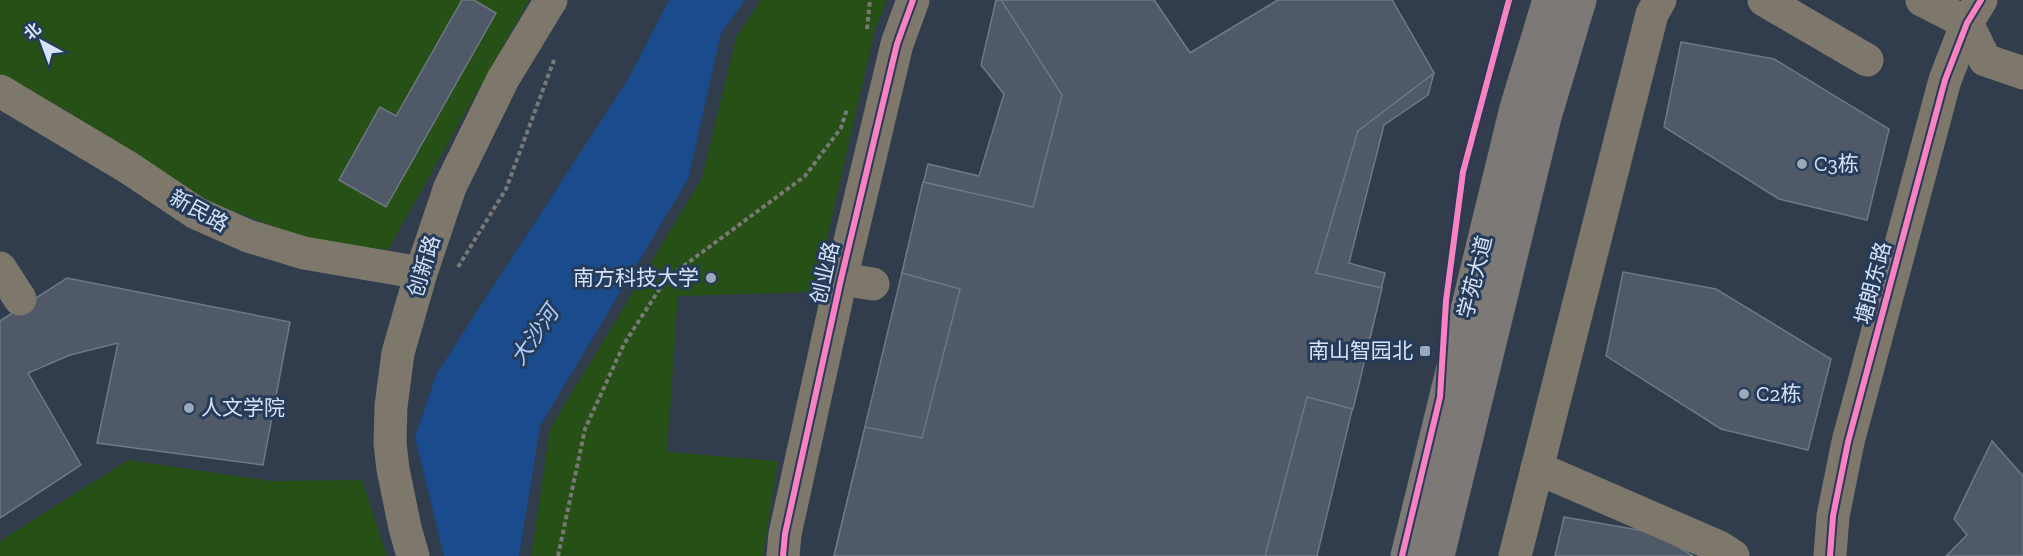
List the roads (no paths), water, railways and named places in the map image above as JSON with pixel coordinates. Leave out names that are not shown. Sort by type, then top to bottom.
[{"type":"main road","name":"学苑大道","points":[[1407,556],[1516,108],[1550,0]]},
{"type":"main road","name":"学苑大道","points":[[1438,556],[1545,117],[1580,0]]},
{"type":"street","name":"创新路","points":[[413,556],[405,528],[390,443],[391,406],[398,353],[436,275],[450,187],[503,79],[551,0]]},
{"type":"street","points":[[1515,556],[1652,14],[1660,0]]},
{"type":"street","points":[[1764,0],[1867,60]]},
{"type":"street","points":[[1922,0],[1974,12],[1985,60],[2023,73]]},
{"type":"street","name":"创业路","points":[[783,556],[785,534],[841,279],[897,44],[918,7]]},
{"type":"street","name":"塘朗东路","points":[[1830,556],[1833,516],[1848,442],[1945,80],[1974,12]]},
{"type":"street","name":"新民路","points":[[1,94],[129,168],[196,213],[248,236],[304,253],[436,275]]},
{"type":"street","points":[[0,268],[20,299]]},
{"type":"street","points":[[841,279],[873,284]]},
{"type":"street","points":[[1537,468],[1719,547],[1733,556]]},
{"type":"water","name":"大沙河","points":[[669,0],[745,0],[721,33],[688,179],[540,426],[519,556],[444,556],[415,437],[437,373],[629,78]]},
{"type":"place","name":"C3栋","points":[[1802,164]]},
{"type":"place","name":"南方科技大学","points":[[711,278]]},
{"type":"place","name":"南山智园北","points":[[1425,351]]},
{"type":"place","name":"C2栋","points":[[1744,394]]},
{"type":"place","name":"人文学院","points":[[189,408]]}]
